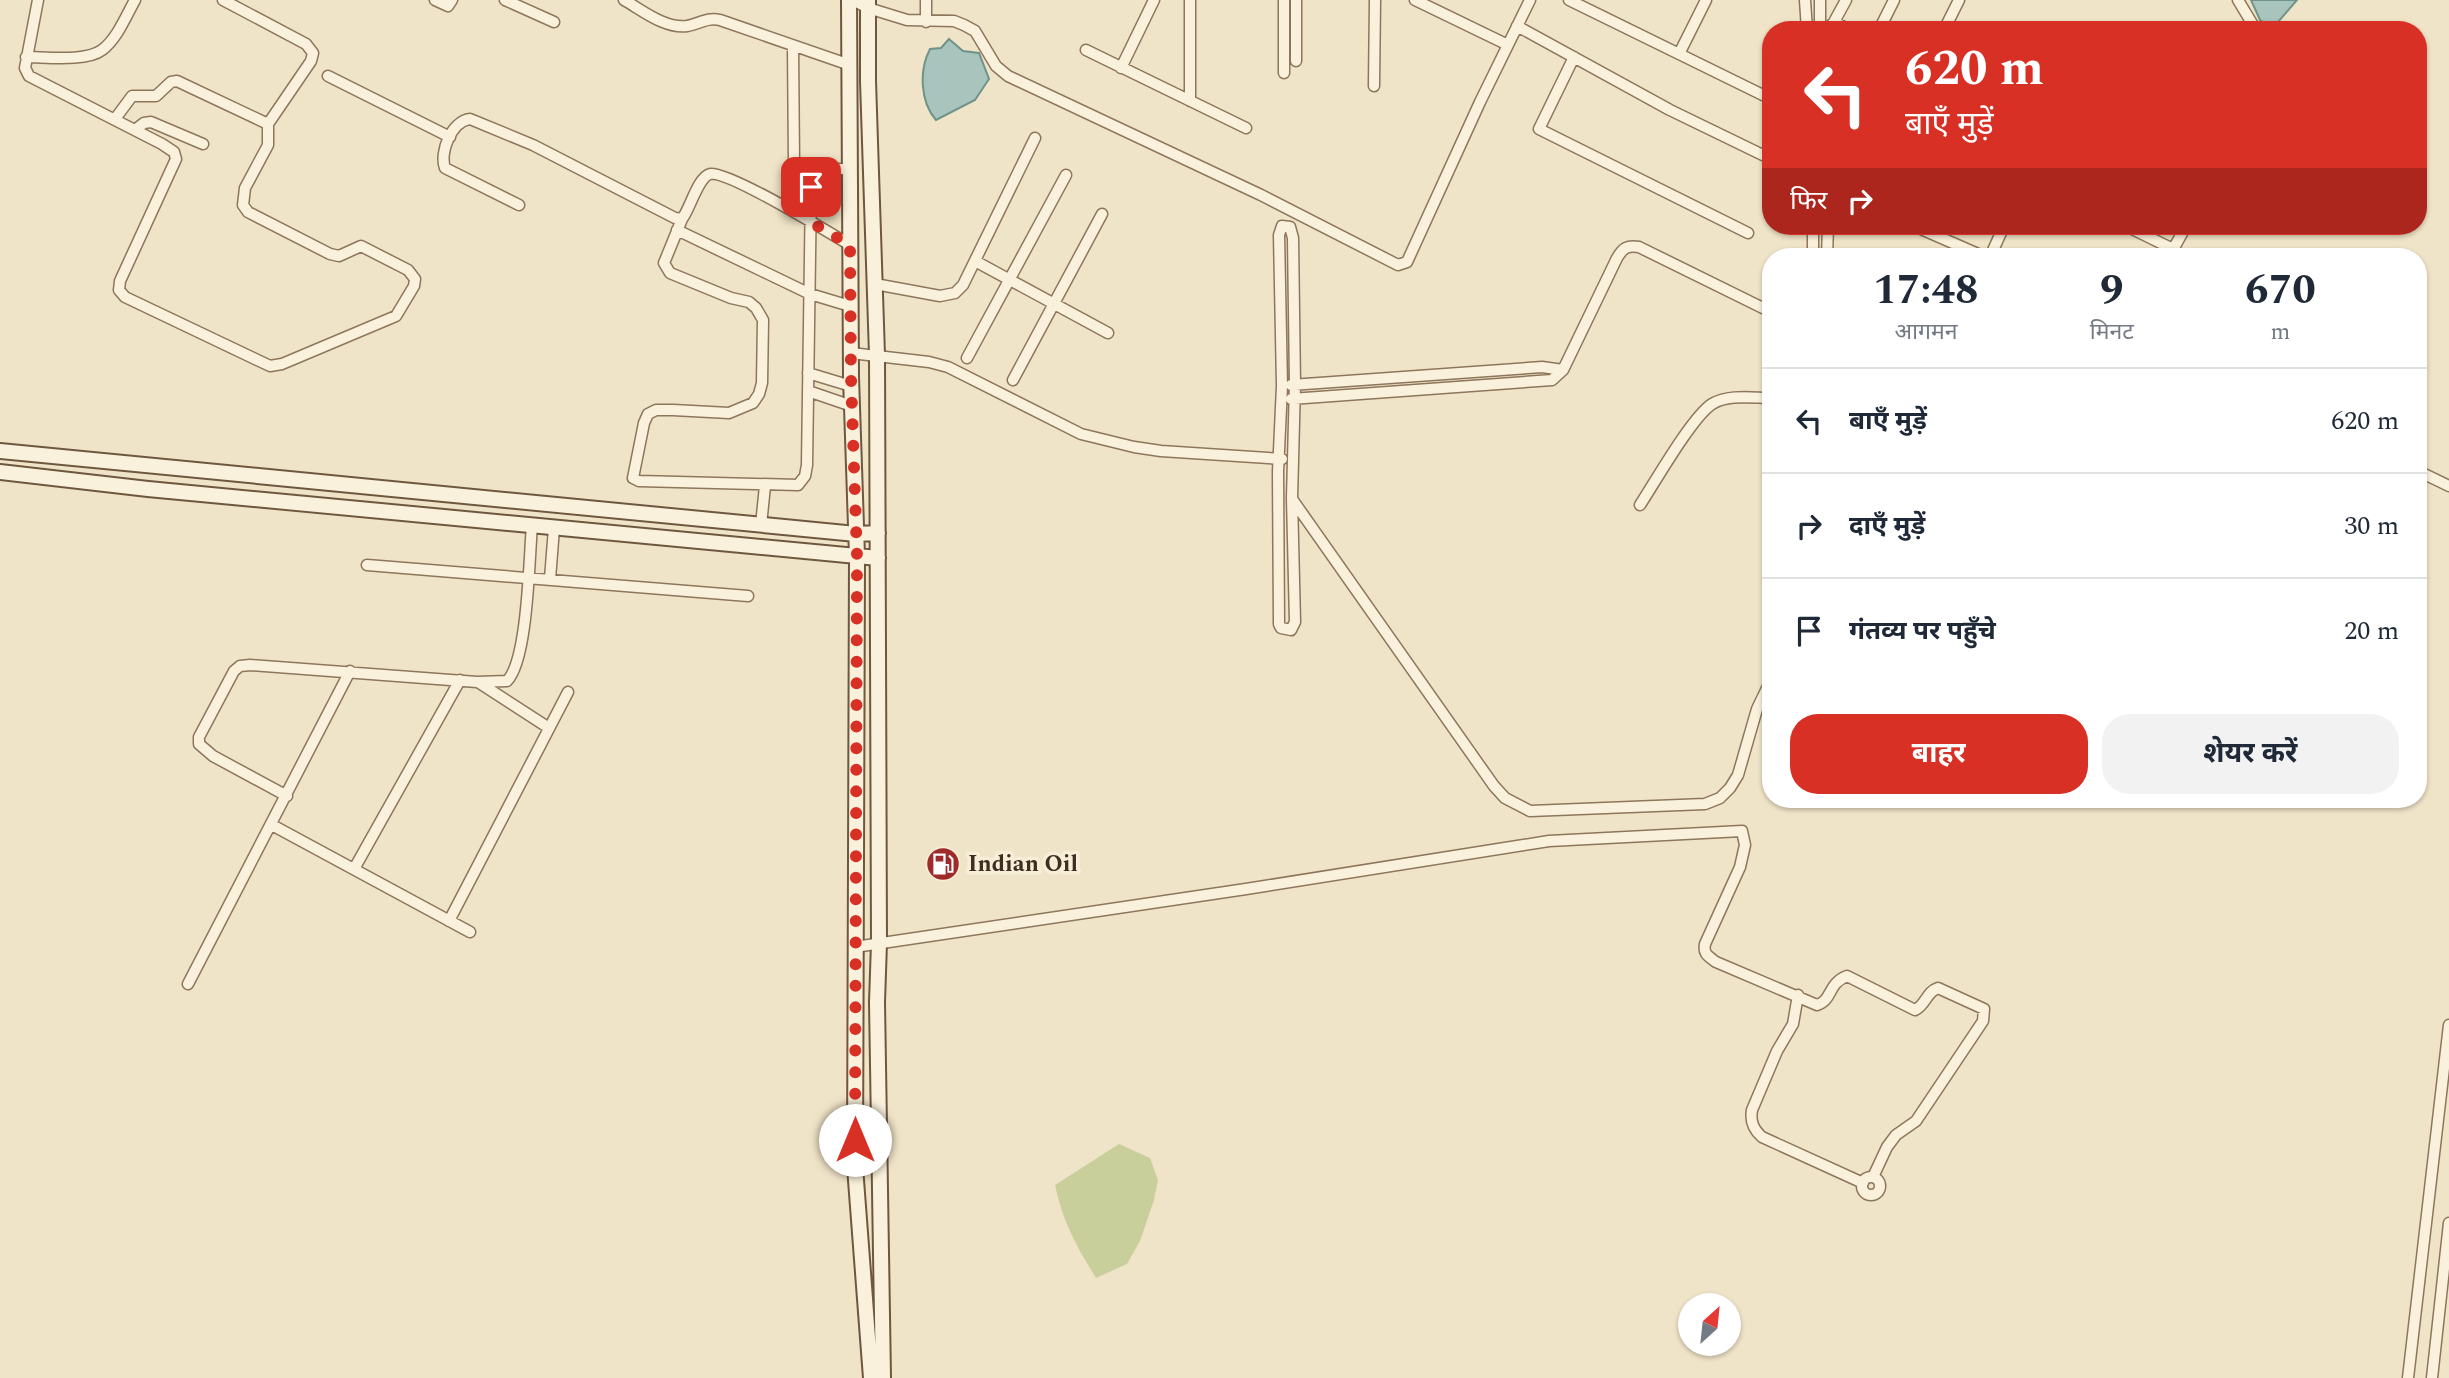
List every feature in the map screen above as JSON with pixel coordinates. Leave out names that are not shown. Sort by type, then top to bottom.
[{"type":"street","points":[[38,0],[26,57],[25,68],[29,76],[174,152],[176,159],[120,281],[119,290],[125,297],[270,366],[282,364],[396,316],[414,286],[415,279],[408,270],[368,248],[361,246],[339,256],[330,254],[248,212],[243,205],[245,188],[268,145],[268,124],[311,61],[313,53],[306,44],[223,0]]},
{"type":"street","points":[[26,57],[90,56],[102,50],[135,0]]},
{"type":"street","points":[[435,0],[448,6],[452,0]]},
{"type":"street","points":[[505,0],[554,22]]},
{"type":"street","points":[[624,0],[667,24],[686,26],[712,18],[850,65]]},
{"type":"street","points":[[871,1378],[855,1167],[857,556],[850,306],[851,0],[907,20],[954,21],[964,25],[975,32],[996,66],[1007,76],[1261,195],[1398,265],[1407,262],[1410,257],[1530,0]]},
{"type":"street","points":[[926,0],[926,22]]},
{"type":"street","points":[[1121,68],[1154,0]]},
{"type":"street","points":[[1190,0],[1190,101]]},
{"type":"street","points":[[1284,0],[1284,73]]},
{"type":"street","points":[[1296,0],[1296,61]]},
{"type":"street","points":[[1374,86],[1375,0]]},
{"type":"street","points":[[1415,0],[1508,45]]},
{"type":"street","points":[[1569,0],[1762,95]]},
{"type":"street","points":[[1679,54],[1706,0]]},
{"type":"street","points":[[1805,0],[1806,21]]},
{"type":"street","points":[[1820,0],[1820,21]]},
{"type":"street","points":[[1834,21],[1846,0]]},
{"type":"street","points":[[1884,21],[1894,0]]},
{"type":"street","points":[[1948,21],[1959,0]]},
{"type":"street","points":[[2238,0],[2251,21]]},
{"type":"street","points":[[868,4],[877,355],[877,1002],[883,1378]]},
{"type":"street","points":[[1517,26],[1670,110],[1762,155]]},
{"type":"street","points":[[793,46],[794,164],[805,169],[850,169]]},
{"type":"street","points":[[1086,50],[1246,128]]},
{"type":"street","points":[[1574,57],[1539,129],[1748,233]]},
{"type":"street","points":[[328,76],[450,137]]},
{"type":"street","points":[[115,119],[132,96],[156,96],[177,80],[268,124]]},
{"type":"street","points":[[519,205],[445,168],[443,158],[457,124],[470,119],[512,135],[664,213],[682,219]]},
{"type":"street","points":[[135,130],[144,123],[151,122],[203,144]]},
{"type":"street","points":[[875,284],[940,296],[955,293],[963,285],[1035,138]]},
{"type":"street","points":[[811,187],[812,223],[805,476],[798,485],[765,486],[639,481],[632,475],[648,414],[656,410],[729,413],[753,403],[762,383],[763,320],[756,308],[749,302],[732,298],[670,273],[664,263],[682,219],[703,179],[710,174],[730,180],[812,223],[850,245]]},
{"type":"street","points":[[967,358],[1066,175]]},
{"type":"street","points":[[1013,380],[1102,214]]},
{"type":"street","points":[[1285,226],[1290,227],[1293,238],[1296,384],[1292,498],[1295,622],[1291,630],[1286,631],[1279,624],[1279,459],[1282,400],[1279,235],[1280,229],[1285,226]]},
{"type":"street","points":[[677,230],[810,294],[850,306]]},
{"type":"street","points":[[1935,235],[1967,248]]},
{"type":"street","points":[[2141,235],[2163,248]]},
{"type":"street","points":[[1282,400],[1552,380],[1563,370],[1617,258],[1622,250],[1629,246],[1639,247],[1762,308]]},
{"type":"street","points":[[975,261],[1108,333]]},
{"type":"street","points":[[851,353],[929,362],[948,367],[1053,421],[1094,437],[1134,447],[1293,461]]},
{"type":"street","points":[[1282,386],[1542,367],[1563,370]]},
{"type":"street","points":[[808,373],[851,386]]},
{"type":"street","points":[[808,391],[852,407]]},
{"type":"street","points":[[1640,505],[1687,433],[1713,404],[1726,399],[1762,398]]},
{"type":"street","points":[[0,451],[856,534],[878,533]]},
{"type":"street","points":[[0,472],[161,491],[878,558]]},
{"type":"street","points":[[2427,475],[2449,486]]},
{"type":"street","points":[[761,525],[765,486]]},
{"type":"street","points":[[1292,498],[1494,786],[1505,797],[1530,811],[1705,804],[1720,799],[1738,775],[1762,700]]},
{"type":"street","points":[[286,796],[203,749],[199,744],[199,737],[207,720],[234,671],[240,666],[250,665],[477,682],[507,681],[514,674],[521,649],[531,526]]},
{"type":"street","points":[[550,579],[554,528]]},
{"type":"street","points":[[367,565],[748,596]]},
{"type":"street","points":[[188,984],[350,671]]},
{"type":"street","points":[[354,869],[460,680]]},
{"type":"street","points":[[477,682],[549,728]]},
{"type":"street","points":[[449,921],[568,692]]},
{"type":"street","points":[[272,825],[471,932]]},
{"type":"street","points":[[855,945],[879,936],[1233,891],[1549,841],[1742,831],[1744,855],[1709,934],[1704,953],[1716,962],[1820,1005],[1835,982],[1847,976],[1915,1010],[1922,1007],[1933,990],[1938,988],[1984,1009],[1983,1021],[1930,1102],[1916,1121],[1896,1135],[1887,1147],[1873,1177]]},
{"type":"street","points":[[1797,995],[1793,1024],[1777,1051],[1752,1110],[1751,1119],[1762,1137],[1863,1183]]},
{"type":"street","points":[[2408,1378],[2449,1025]]},
{"type":"street","points":[[1873,1177],[1881,1186],[1877,1193],[1866,1194],[1863,1183],[1865,1179],[1873,1177]]},
{"type":"street","points":[[2432,1378],[2449,1223]]},
{"type":"green space","points":[[1119,1144],[1150,1158],[1158,1180],[1140,1241],[1127,1264],[1096,1278],[1071,1233],[1055,1185]]},
{"type":"water","points":[[2251,0],[2297,0],[2279,21],[2260,20]]},
{"type":"water","points":[[949,39],[963,51],[979,53],[989,79],[975,100],[936,120],[924,95],[924,66],[930,49],[941,48]]},
{"type":"place","name":"Indian Oil","points":[[943,864]]},
{"type":"route","points":[[811,187],[812,223],[850,245],[857,556],[855,1140]]}]
